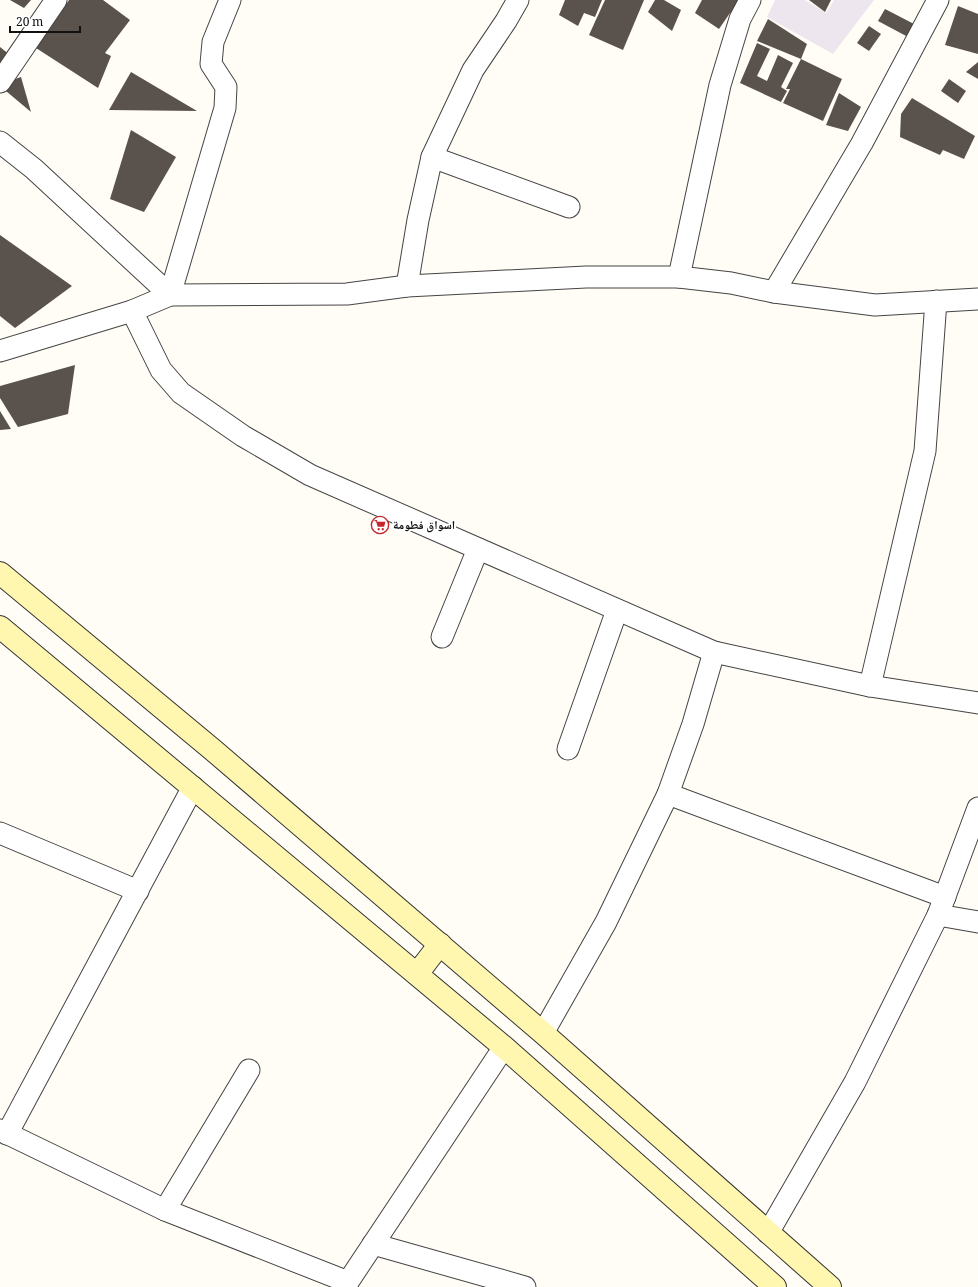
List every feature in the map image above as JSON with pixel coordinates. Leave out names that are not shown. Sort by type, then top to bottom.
[{"type":"street","points":[[0,82],[56,0]]},
{"type":"street","points":[[170,295],[225,108],[226,87],[211,64],[213,42],[230,0]]},
{"type":"street","points":[[407,286],[418,220],[432,157],[473,70],[506,21],[518,0]]},
{"type":"street","points":[[679,277],[720,85],[740,19],[750,0]]},
{"type":"street","points":[[774,292],[862,143],[938,0]]},
{"type":"street","points":[[0,142],[34,169],[170,295]]},
{"type":"street","points":[[432,157],[569,207]]},
{"type":"street","points":[[0,351],[132,311],[170,295],[347,294],[407,286],[586,277],[679,277],[731,282],[774,292],[874,305],[978,299]]},
{"type":"street","points":[[870,686],[925,451],[936,301]]},
{"type":"street","points":[[132,311],[161,370],[181,393],[243,436],[310,475],[714,652],[870,686],[978,703]]},
{"type":"street","points":[[442,636],[478,549]]},
{"type":"street","points":[[0,573],[213,750],[440,944],[830,1287]]},
{"type":"street","points":[[568,749],[617,610]]},
{"type":"street","points":[[0,627],[504,1047],[775,1287]]},
{"type":"street","points":[[543,1033],[606,922],[668,794],[694,724],[714,652]]},
{"type":"street","points":[[193,787],[138,891],[4,1132],[165,1210],[347,1285],[504,1047]]},
{"type":"street","points":[[668,794],[978,922]]},
{"type":"street","points":[[768,1233],[855,1082],[942,906],[978,808]]},
{"type":"street","points":[[0,833],[138,891]]},
{"type":"street","points":[[416,974],[440,944]]},
{"type":"street","points":[[165,1210],[250,1070]]},
{"type":"street","points":[[373,1244],[525,1287]]},
{"type":"shaded area","points":[[775,0],[805,0],[826,13],[834,0],[874,0],[833,54],[767,17]]},
{"type":"building","points":[[10,0],[31,0],[24,8]]},
{"type":"building","points":[[69,0],[103,0],[130,20],[105,53],[111,56],[98,88],[36,48]]},
{"type":"building","points":[[565,0],[602,0],[595,17],[584,13],[578,26],[559,15]]},
{"type":"building","points":[[605,0],[644,0],[623,50],[589,35]]},
{"type":"building","points":[[655,0],[664,0],[681,10],[672,31],[648,12]]},
{"type":"building","points":[[702,0],[746,0],[739,16],[730,13],[719,29],[695,13]]},
{"type":"building","points":[[809,0],[831,0],[825,12]]},
{"type":"building","points":[[958,6],[978,14],[978,54],[945,45]]},
{"type":"building","points":[[885,9],[914,24],[908,37],[878,21]]},
{"type":"building","points":[[768,19],[807,44],[801,59],[757,41]]},
{"type":"building","points":[[869,26],[881,34],[869,51],[857,43]]},
{"type":"building","points":[[757,43],[770,49],[757,76],[767,81],[778,55],[793,63],[781,87],[787,91],[781,102],[740,83]]},
{"type":"building","points":[[0,47],[10,55],[0,64]]},
{"type":"building","points":[[801,59],[842,79],[823,121],[783,103],[790,89],[786,89]]},
{"type":"building","points":[[978,62],[978,79],[966,72]]},
{"type":"building","points":[[131,72],[197,111],[109,110]]},
{"type":"building","points":[[21,77],[31,112],[0,86],[0,84]]},
{"type":"building","points":[[949,79],[966,91],[958,103],[941,91]]},
{"type":"building","points":[[839,93],[861,107],[848,131],[826,125]]},
{"type":"building","points":[[912,98],[975,136],[964,159],[943,150],[940,155],[900,137],[901,114]]},
{"type":"building","points":[[131,130],[176,157],[144,212],[110,199]]},
{"type":"building","points":[[0,235],[72,286],[15,328],[0,316]]},
{"type":"building","points":[[75,365],[68,414],[18,427],[0,398],[0,386]]},
{"type":"building","points":[[0,411],[11,429],[0,430]]},
{"type":"place","name":"اسواق فطومة","points":[[380,525]]}]
